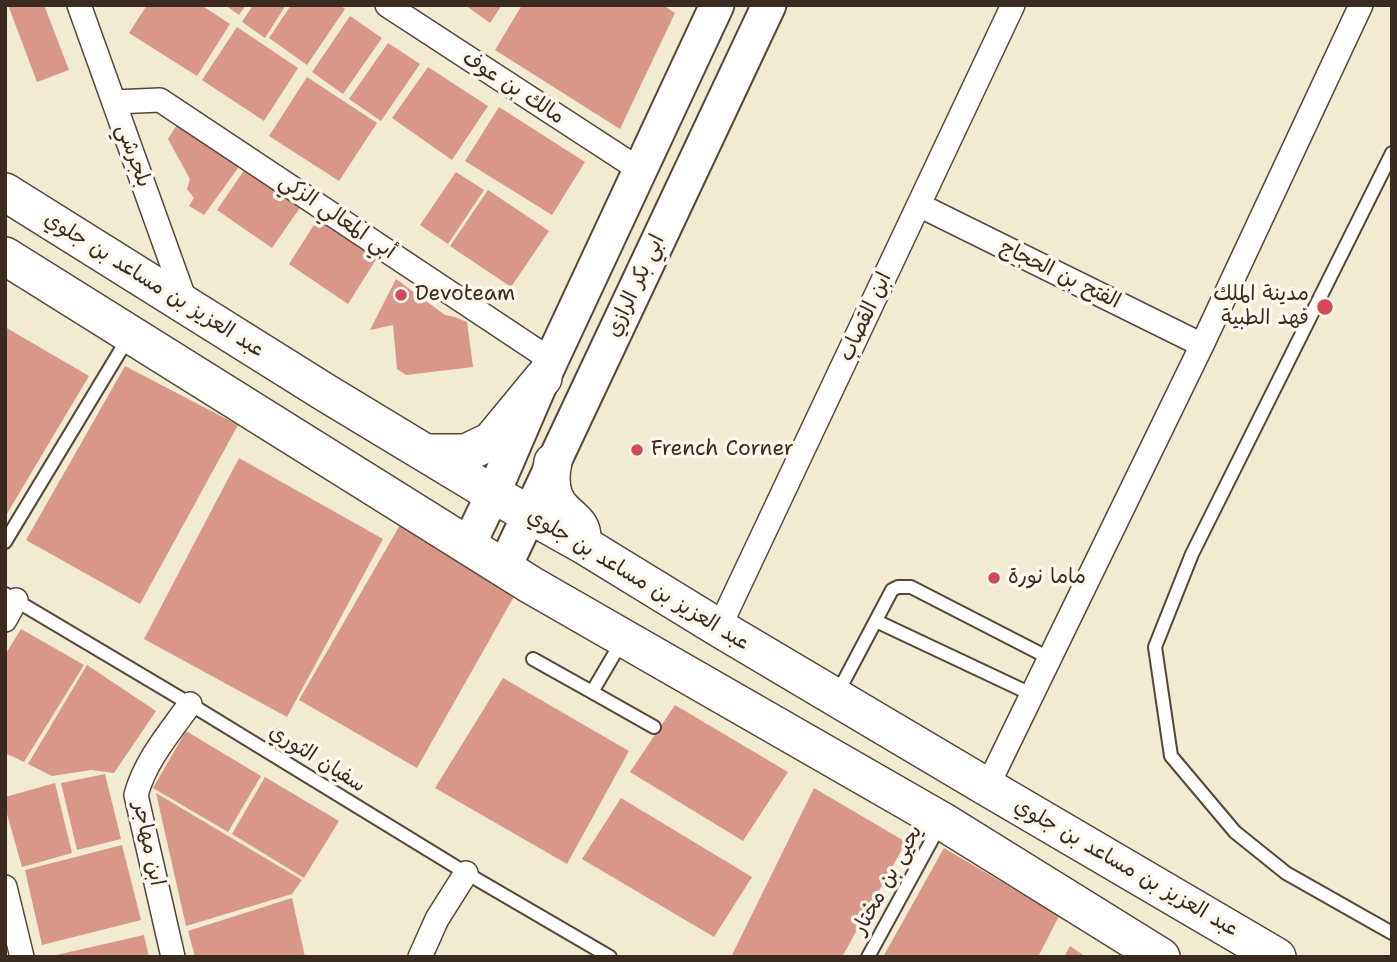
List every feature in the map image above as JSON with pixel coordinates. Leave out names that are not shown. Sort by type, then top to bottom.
[{"type":"main road","name":"عبد العزيز بن مساعد بن جلوي","points":[[5,192],[493,494],[582,544],[719,628],[1278,957]]},
{"type":"main road","points":[[5,256],[504,568],[942,821],[1161,957]]},
{"type":"main road","points":[[427,453],[466,453],[491,441],[547,369]]},
{"type":"main road","points":[[553,462],[551,487],[562,509],[580,525],[582,544]]},
{"type":"street","name":"بلجرشي","points":[[79,5],[187,306]]},
{"type":"street","name":"مالك بن عوف","points":[[387,5],[640,170]]},
{"type":"street","points":[[468,546],[547,369],[717,5]]},
{"type":"street","name":"ابي بكر الرازي","points":[[504,568],[769,5]]},
{"type":"street","name":"ابن القصاب","points":[[719,628],[1013,5]]},
{"type":"street","points":[[987,787],[1202,345],[1361,5]]},
{"type":"street","name":"أبي المعالي الزكي","points":[[114,102],[160,100],[547,369]]},
{"type":"street","name":"الفتح بن الحجاج","points":[[919,205],[1202,345]]},
{"type":"street","name":"ابن مهاجر","points":[[173,957],[136,795],[139,782],[160,746],[190,704]]},
{"type":"street","points":[[420,957],[438,919],[466,873]]},
{"type":"street","points":[[5,887],[10,927],[22,957]]},
{"type":"lane","points":[[1392,153],[1192,554],[1155,646],[1171,756],[1235,832],[1276,865],[1392,933]]},
{"type":"lane","points":[[5,542],[130,335]]},
{"type":"lane","points":[[836,696],[892,590],[898,587],[911,587],[1049,659]]},
{"type":"lane","name":"سفيان الثوري","points":[[9,605],[190,704],[466,873],[610,957]]},
{"type":"lane","points":[[876,621],[1031,694]]},
{"type":"lane","points":[[592,692],[624,638]]},
{"type":"lane","points":[[533,659],[654,727]]},
{"type":"lane","name":"يحيى بن مختار","points":[[868,957],[942,821]]},
{"type":"building","points":[[8,5],[44,5],[69,70],[37,82]]},
{"type":"building","points":[[147,5],[201,5],[230,24],[197,76],[129,33]]},
{"type":"building","points":[[225,5],[246,5],[239,15]]},
{"type":"building","points":[[253,5],[286,5],[265,38],[242,22]]},
{"type":"building","points":[[291,5],[340,5],[345,9],[307,65],[269,38]]},
{"type":"building","points":[[465,5],[502,5],[490,23]]},
{"type":"building","points":[[522,5],[663,5],[675,13],[620,129],[495,50]]},
{"type":"building","points":[[350,16],[382,38],[343,94],[312,72]]},
{"type":"building","points":[[237,27],[298,68],[264,121],[202,80]]},
{"type":"building","points":[[388,43],[420,64],[381,121],[349,99]]},
{"type":"building","points":[[428,67],[488,106],[452,160],[392,118]]},
{"type":"building","points":[[307,77],[377,123],[339,181],[269,136]]},
{"type":"building","points":[[499,107],[585,162],[552,215],[465,161]]},
{"type":"building","points":[[178,123],[241,164],[204,215],[189,206],[194,198],[187,189],[190,179],[168,139]]},
{"type":"building","points":[[249,163],[304,202],[272,248],[217,210]]},
{"type":"building","points":[[456,172],[484,190],[448,244],[420,225]]},
{"type":"building","points":[[488,190],[549,231],[511,287],[450,246]]},
{"type":"building","points":[[326,206],[382,250],[348,304],[289,264]]},
{"type":"building","points":[[396,279],[445,315],[467,322],[473,367],[406,375],[397,369],[393,325],[370,330]]},
{"type":"building","points":[[5,327],[89,376],[5,517]]},
{"type":"building","points":[[125,366],[238,425],[140,604],[26,540]]},
{"type":"building","points":[[239,458],[383,539],[287,717],[144,639]]},
{"type":"building","points":[[400,525],[516,593],[417,768],[299,700]]},
{"type":"building","points":[[21,629],[84,665],[24,762],[5,753],[5,655]]},
{"type":"building","points":[[87,665],[156,711],[114,773],[91,770],[52,776],[28,764]]},
{"type":"building","points":[[503,678],[629,751],[567,864],[435,788]]},
{"type":"building","points":[[675,705],[788,772],[743,841],[630,772]]},
{"type":"building","points":[[186,731],[261,776],[228,832],[153,788]]},
{"type":"building","points":[[105,774],[121,839],[77,850],[61,783]]},
{"type":"building","points":[[265,777],[339,821],[304,878],[232,834]]},
{"type":"building","points":[[55,783],[72,853],[22,867],[5,807],[5,797]]},
{"type":"building","points":[[814,788],[906,842],[842,957],[731,957]]},
{"type":"building","points":[[156,793],[302,880],[292,894],[186,926]]},
{"type":"building","points":[[621,798],[752,877],[714,937],[582,859]]},
{"type":"building","points":[[122,845],[141,920],[42,945],[25,870]]},
{"type":"building","points":[[944,848],[1059,916],[1038,957],[883,957]]},
{"type":"building","points":[[292,898],[305,957],[195,957],[188,931]]},
{"type":"building","points":[[144,935],[149,957],[52,957],[52,956]]},
{"type":"building","points":[[1070,946],[1086,957],[1064,957]]},
{"type":"place","name":"Devoteam","points":[[401,295]]},
{"type":"place","name":"مدينة الملك فهد الطبية","points":[[1325,307]]},
{"type":"place","name":"French Corner","points":[[637,450]]},
{"type":"place","name":"ماما نورة","points":[[994,578]]}]
